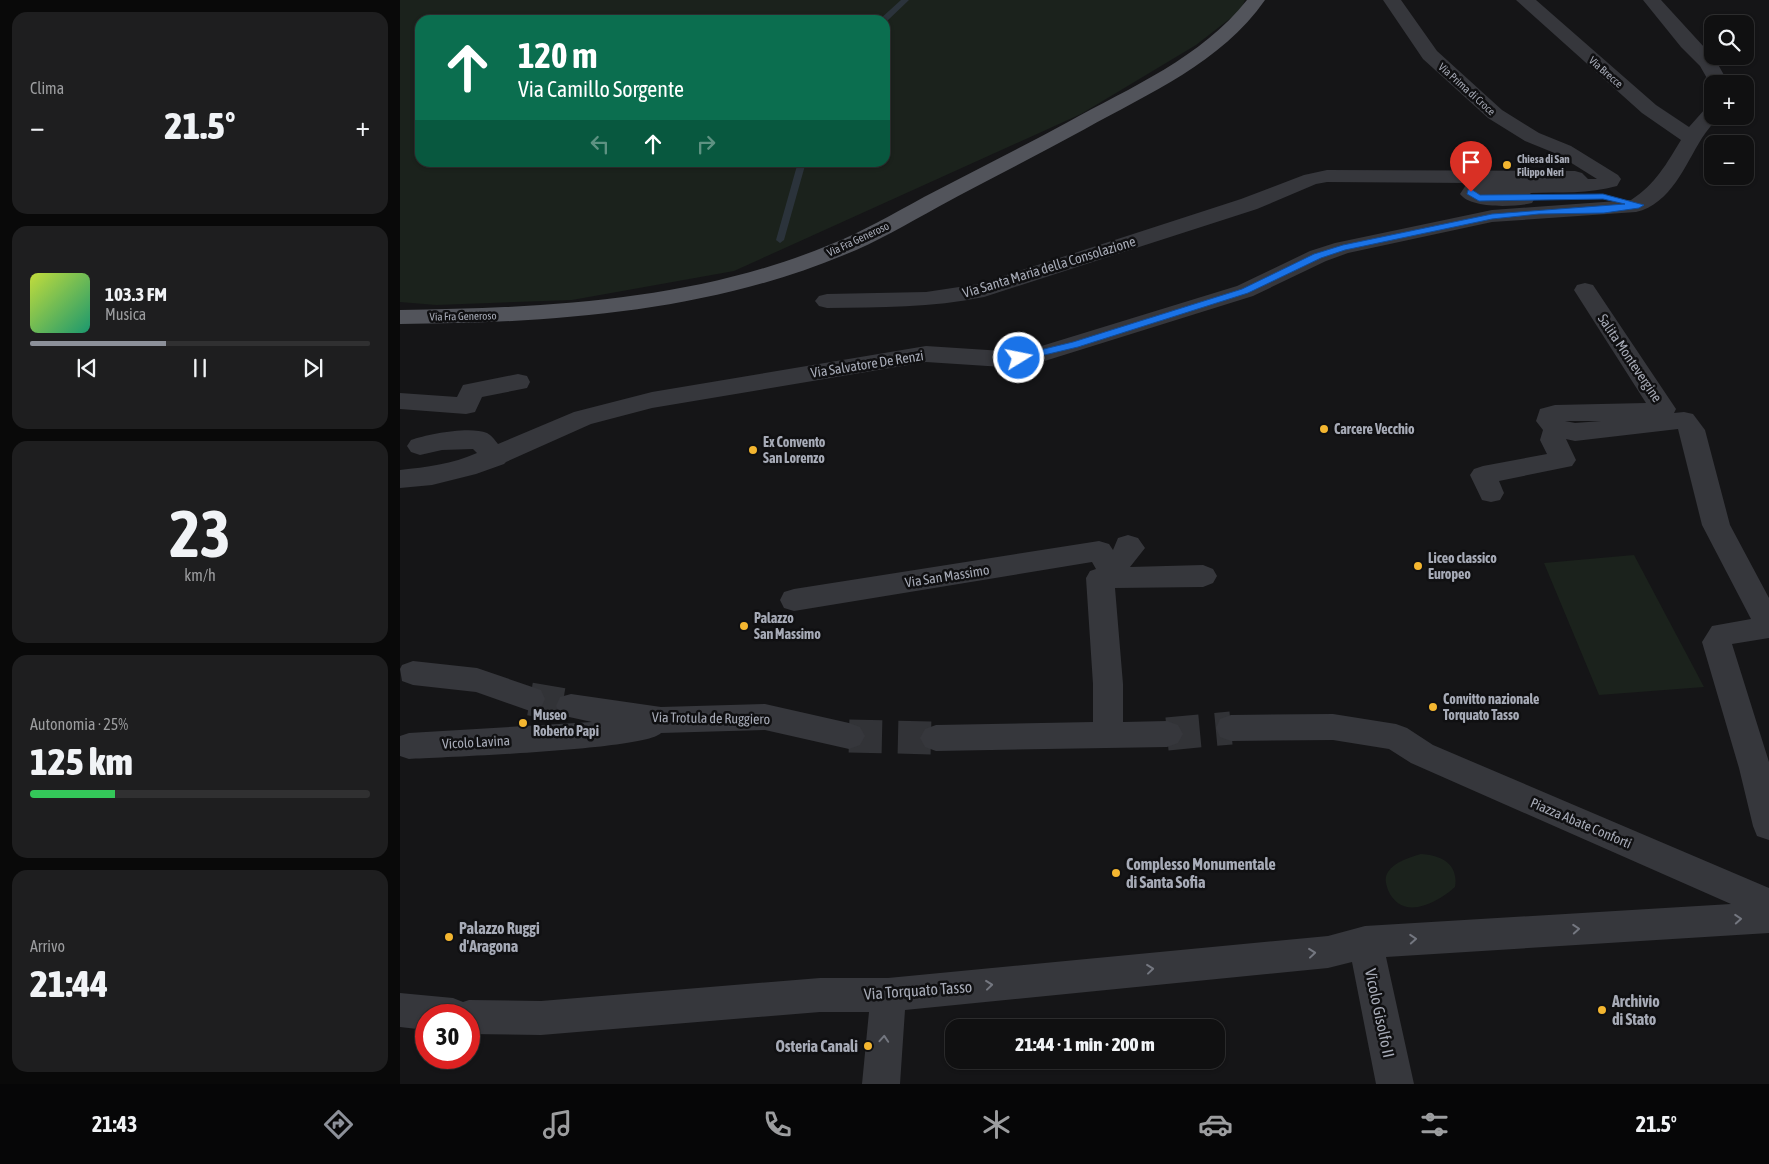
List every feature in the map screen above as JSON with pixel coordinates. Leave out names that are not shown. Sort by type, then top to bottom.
[{"type":"main road","name":"Via Fra Generoso","points":[[400,317],[481,317],[555,312],[646,301],[741,281],[832,252],[1044,144],[1149,85],[1226,37],[1245,17],[1256,0]]},
{"type":"street","name":"Via Prima di Croce","points":[[1392,0],[1430,55],[1495,114],[1532,137],[1564,150],[1611,179],[1610,182],[1601,185],[1578,184]]},
{"type":"street","name":"Via Brecce","points":[[1525,0],[1649,110],[1692,138]]},
{"type":"street","points":[[1652,0],[1688,43],[1708,63],[1715,75]]},
{"type":"street","points":[[1578,184],[1473,189],[1471,194],[1479,198],[1603,197],[1639,205],[1652,198],[1664,185],[1704,120]]},
{"type":"street","points":[[1235,207],[1230,202],[1231,199],[1302,173]]},
{"type":"street","name":"Via Santa Maria della Consolazione","points":[[827,301],[965,295],[1128,243],[1311,179],[1341,174],[1568,176],[1577,178],[1580,182],[1578,184]]},
{"type":"street","name":"Via Salvatore De Renzi","points":[[400,479],[432,476],[467,468],[495,458],[583,418],[652,400],[926,354],[1003,359],[1048,353],[1245,291],[1318,256],[1343,248],[1470,221],[1530,212],[1604,210],[1639,205]]},
{"type":"street","name":"Salita Montevergine","points":[[1556,420],[1660,411],[1663,409],[1585,290]]},
{"type":"street","points":[[400,401],[466,406],[472,391],[518,382]]},
{"type":"street","points":[[1491,493],[1483,475],[1563,460],[1554,440],[1556,420],[1575,432],[1684,420],[1692,430],[1716,525],[1768,623],[1763,629],[1722,634],[1717,642],[1755,768],[1769,826]]},
{"type":"street","points":[[420,446],[435,440],[452,442],[480,440],[495,458]]},
{"type":"street","points":[[1108,736],[1108,684],[1103,566],[1131,548],[1128,545]]},
{"type":"street","name":"Via San Massimo","points":[[794,600],[1103,566],[1203,576]]},
{"type":"street","points":[[413,673],[477,680],[530,699]]},
{"type":"street","name":"Via Trotula de Ruggiero","points":[[572,706],[661,720],[765,717],[849,736]]},
{"type":"street","name":"Vicolo Lavina","points":[[409,746],[576,736],[648,726],[661,720]]},
{"type":"street","name":"Piazza Abate Conforti","points":[[1231,728],[1333,727],[1396,737],[1422,754],[1769,904]]},
{"type":"street","points":[[936,738],[1167,734]]},
{"type":"street","points":[[1365,942],[1769,917]]},
{"type":"street","name":"Via Torquato Tasso","points":[[480,1017],[542,1018],[820,995],[888,995],[1328,952],[1365,942]]},
{"type":"street","name":"Vicolo Gisolfo II","points":[[1365,942],[1396,1084]]},
{"type":"street","points":[[881,1084],[888,995]]},
{"type":"street","points":[[400,1010],[415,1011]]},
{"type":"shaded area","points":[[400,0],[1245,0],[1241,10],[1196,45],[1081,114],[734,271],[572,300],[436,305],[400,302]]},
{"type":"shaded area","points":[[1634,555],[1704,687],[1599,695],[1544,563]]},
{"type":"shaded area","points":[[1421,854],[1435,856],[1447,862],[1454,872],[1456,879],[1455,887],[1430,903],[1411,907],[1402,905],[1394,900],[1388,890],[1386,876],[1391,868],[1398,863]]},
{"type":"waterway","points":[[888,15],[905,0]]},
{"type":"waterway","points":[[780,240],[801,167]]},
{"type":"tunnel","points":[[530,699],[571,706]]},
{"type":"tunnel","points":[[1167,734],[1231,728]]},
{"type":"tunnel","points":[[849,736],[936,738]]},
{"type":"place","name":"Chiesa di San Filippo Neri","points":[[1507,165]]},
{"type":"place","name":"Carcere Vecchio","points":[[1324,429]]},
{"type":"place","name":"Ex Convento San Lorenzo","points":[[753,450]]},
{"type":"place","name":"Liceo classico Europeo","points":[[1418,566]]},
{"type":"place","name":"Palazzo San Massimo","points":[[744,626]]},
{"type":"place","name":"Convitto nazionale Torquato Tasso","points":[[1433,707]]},
{"type":"place","name":"Museo Roberto Papi","points":[[523,723]]},
{"type":"place","name":"Complesso Monumentale di Santa Sofia","points":[[1116,873]]},
{"type":"place","name":"Palazzo Ruggi d'Aragona","points":[[449,937]]},
{"type":"place","name":"Archivio di Stato","points":[[1602,1010]]},
{"type":"place","name":"Osteria Canali","points":[[868,1046]]},
{"type":"route","points":[[1019,358],[1048,353],[1075,345],[1245,291],[1318,256],[1343,248],[1492,216],[1604,210],[1639,205],[1603,197],[1479,198],[1474,197],[1471,192]]}]
